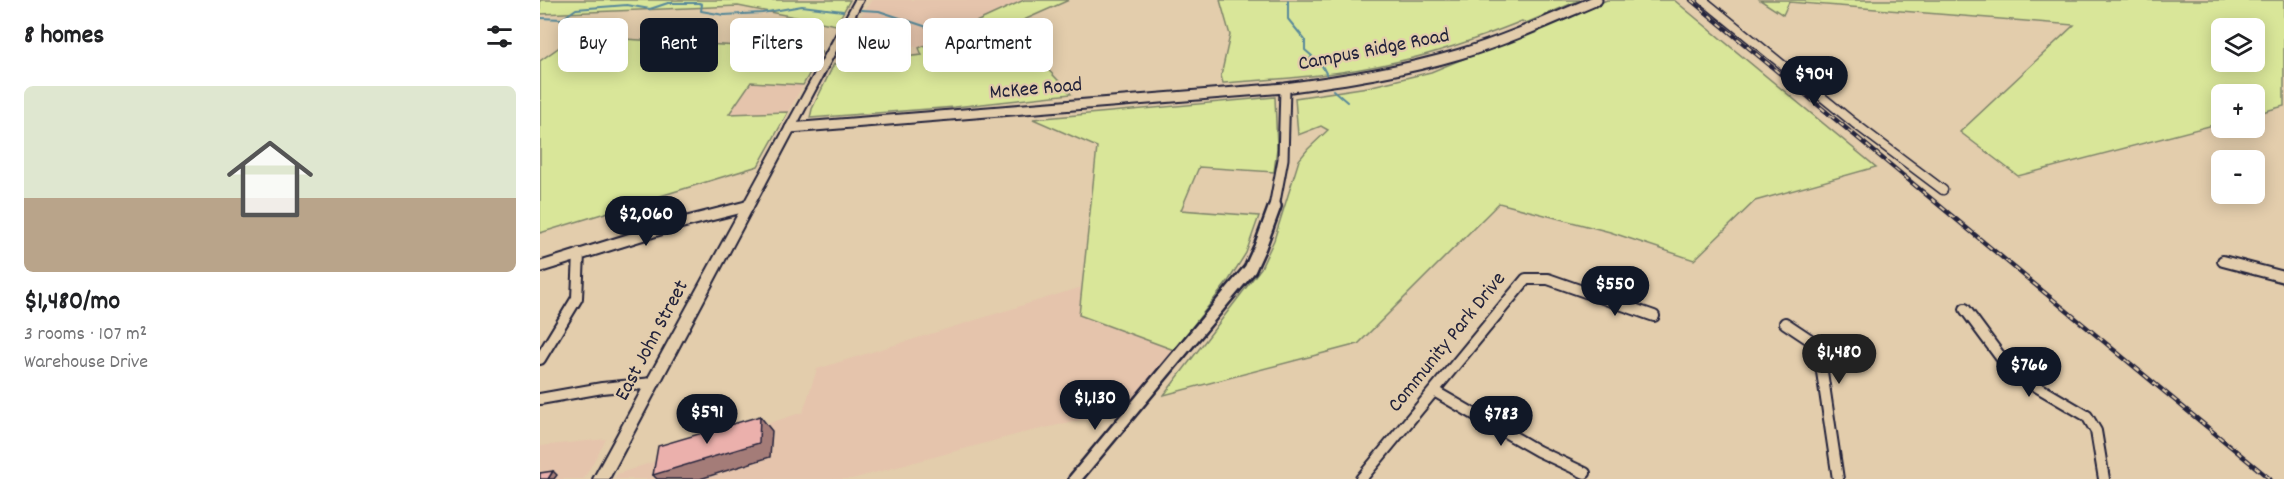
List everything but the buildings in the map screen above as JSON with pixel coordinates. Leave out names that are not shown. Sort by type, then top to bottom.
[{"type":"main road","name":"East John Street","points":[[601,479],[859,0]]},
{"type":"street","name":"Campus Ridge Road","points":[[1075,479],[1233,292],[1261,249],[1284,164],[1285,88],[1376,74],[1462,53],[1597,0]]},
{"type":"street","points":[[1703,0],[1854,123],[1943,190]]},
{"type":"street","name":"McKee Road","points":[[790,128],[1285,88]]},
{"type":"street","points":[[540,267],[681,223],[748,206]]},
{"type":"street","points":[[540,359],[577,298],[579,254]]},
{"type":"street","points":[[2223,261],[2284,278]]},
{"type":"street","name":"Community Park Drive","points":[[1361,479],[1526,279],[1548,279],[1654,316]]},
{"type":"street","points":[[1965,309],[2002,359],[2029,382],[2087,416],[2096,431],[2104,479]]},
{"type":"street","points":[[1785,323],[1818,345],[1838,479]]},
{"type":"street","points":[[540,399],[602,388],[653,383]]},
{"type":"street","points":[[1434,391],[1538,451],[1584,473]]},
{"type":"shaded area","points":[[872,0],[1024,0],[985,18],[923,18],[923,46],[919,48],[911,46],[911,18],[860,18]]},
{"type":"shaded area","points":[[751,82],[803,85],[788,112],[729,115]]},
{"type":"shaded area","points":[[1082,287],[1079,315],[1174,350],[1128,409],[1019,434],[852,479],[614,479],[617,474],[803,412],[817,369]]},
{"type":"shaded area","points":[[606,439],[584,479],[540,479],[540,446]]},
{"type":"green space","points":[[540,0],[850,0],[840,18],[836,18],[836,25],[824,23],[824,18],[800,18],[738,6],[540,14]]},
{"type":"green space","points":[[1024,0],[1069,0],[1028,18],[985,18]]},
{"type":"green space","points":[[1220,0],[1580,0],[1526,23],[1522,21],[1462,44],[1400,61],[1334,73],[1223,83],[1221,76],[1230,35]]},
{"type":"green space","points":[[1607,0],[1674,0],[1876,167],[1755,201],[1694,260],[1610,232],[1499,203],[1358,344],[1164,395],[1261,268],[1274,240],[1299,160],[1328,130],[1321,126],[1298,135],[1295,98],[1368,87],[1431,72]]},
{"type":"green space","points":[[1760,0],[2284,0],[2284,106],[2265,111],[2265,84],[2211,84],[2211,126],[2018,176],[1960,132],[2074,25],[1789,2],[1783,15]]},
{"type":"green space","points":[[628,39],[640,40],[640,72],[718,72],[718,45],[730,45],[730,72],[810,72],[803,85],[751,82],[729,114],[788,112],[758,166],[540,233],[540,61],[558,48],[558,72],[628,72]]},
{"type":"green space","points":[[923,46],[923,72],[1050,72],[1071,94],[955,107],[810,118],[812,109],[834,64],[836,64],[836,72],[911,72],[911,56],[922,55],[919,48]]},
{"type":"green space","points":[[1275,97],[1277,148],[1274,172],[1199,167],[1181,210],[1259,216],[1246,253],[1229,280],[1174,350],[1079,315],[1097,147],[1033,119]]},
{"type":"waterway","points":[[1288,0],[1288,19],[1305,40],[1305,50],[1312,56],[1310,59],[1321,64],[1327,75]]},
{"type":"waterway","points":[[540,18],[562,19],[576,9],[627,5],[650,9],[668,3],[699,3],[702,4],[701,11],[724,15],[762,13],[802,6],[843,11]]},
{"type":"waterway","points":[[861,10],[879,11],[923,26]]},
{"type":"waterway","points":[[1333,90],[1347,102]]},
{"type":"railway","points":[[1691,0],[2270,479]]}]
